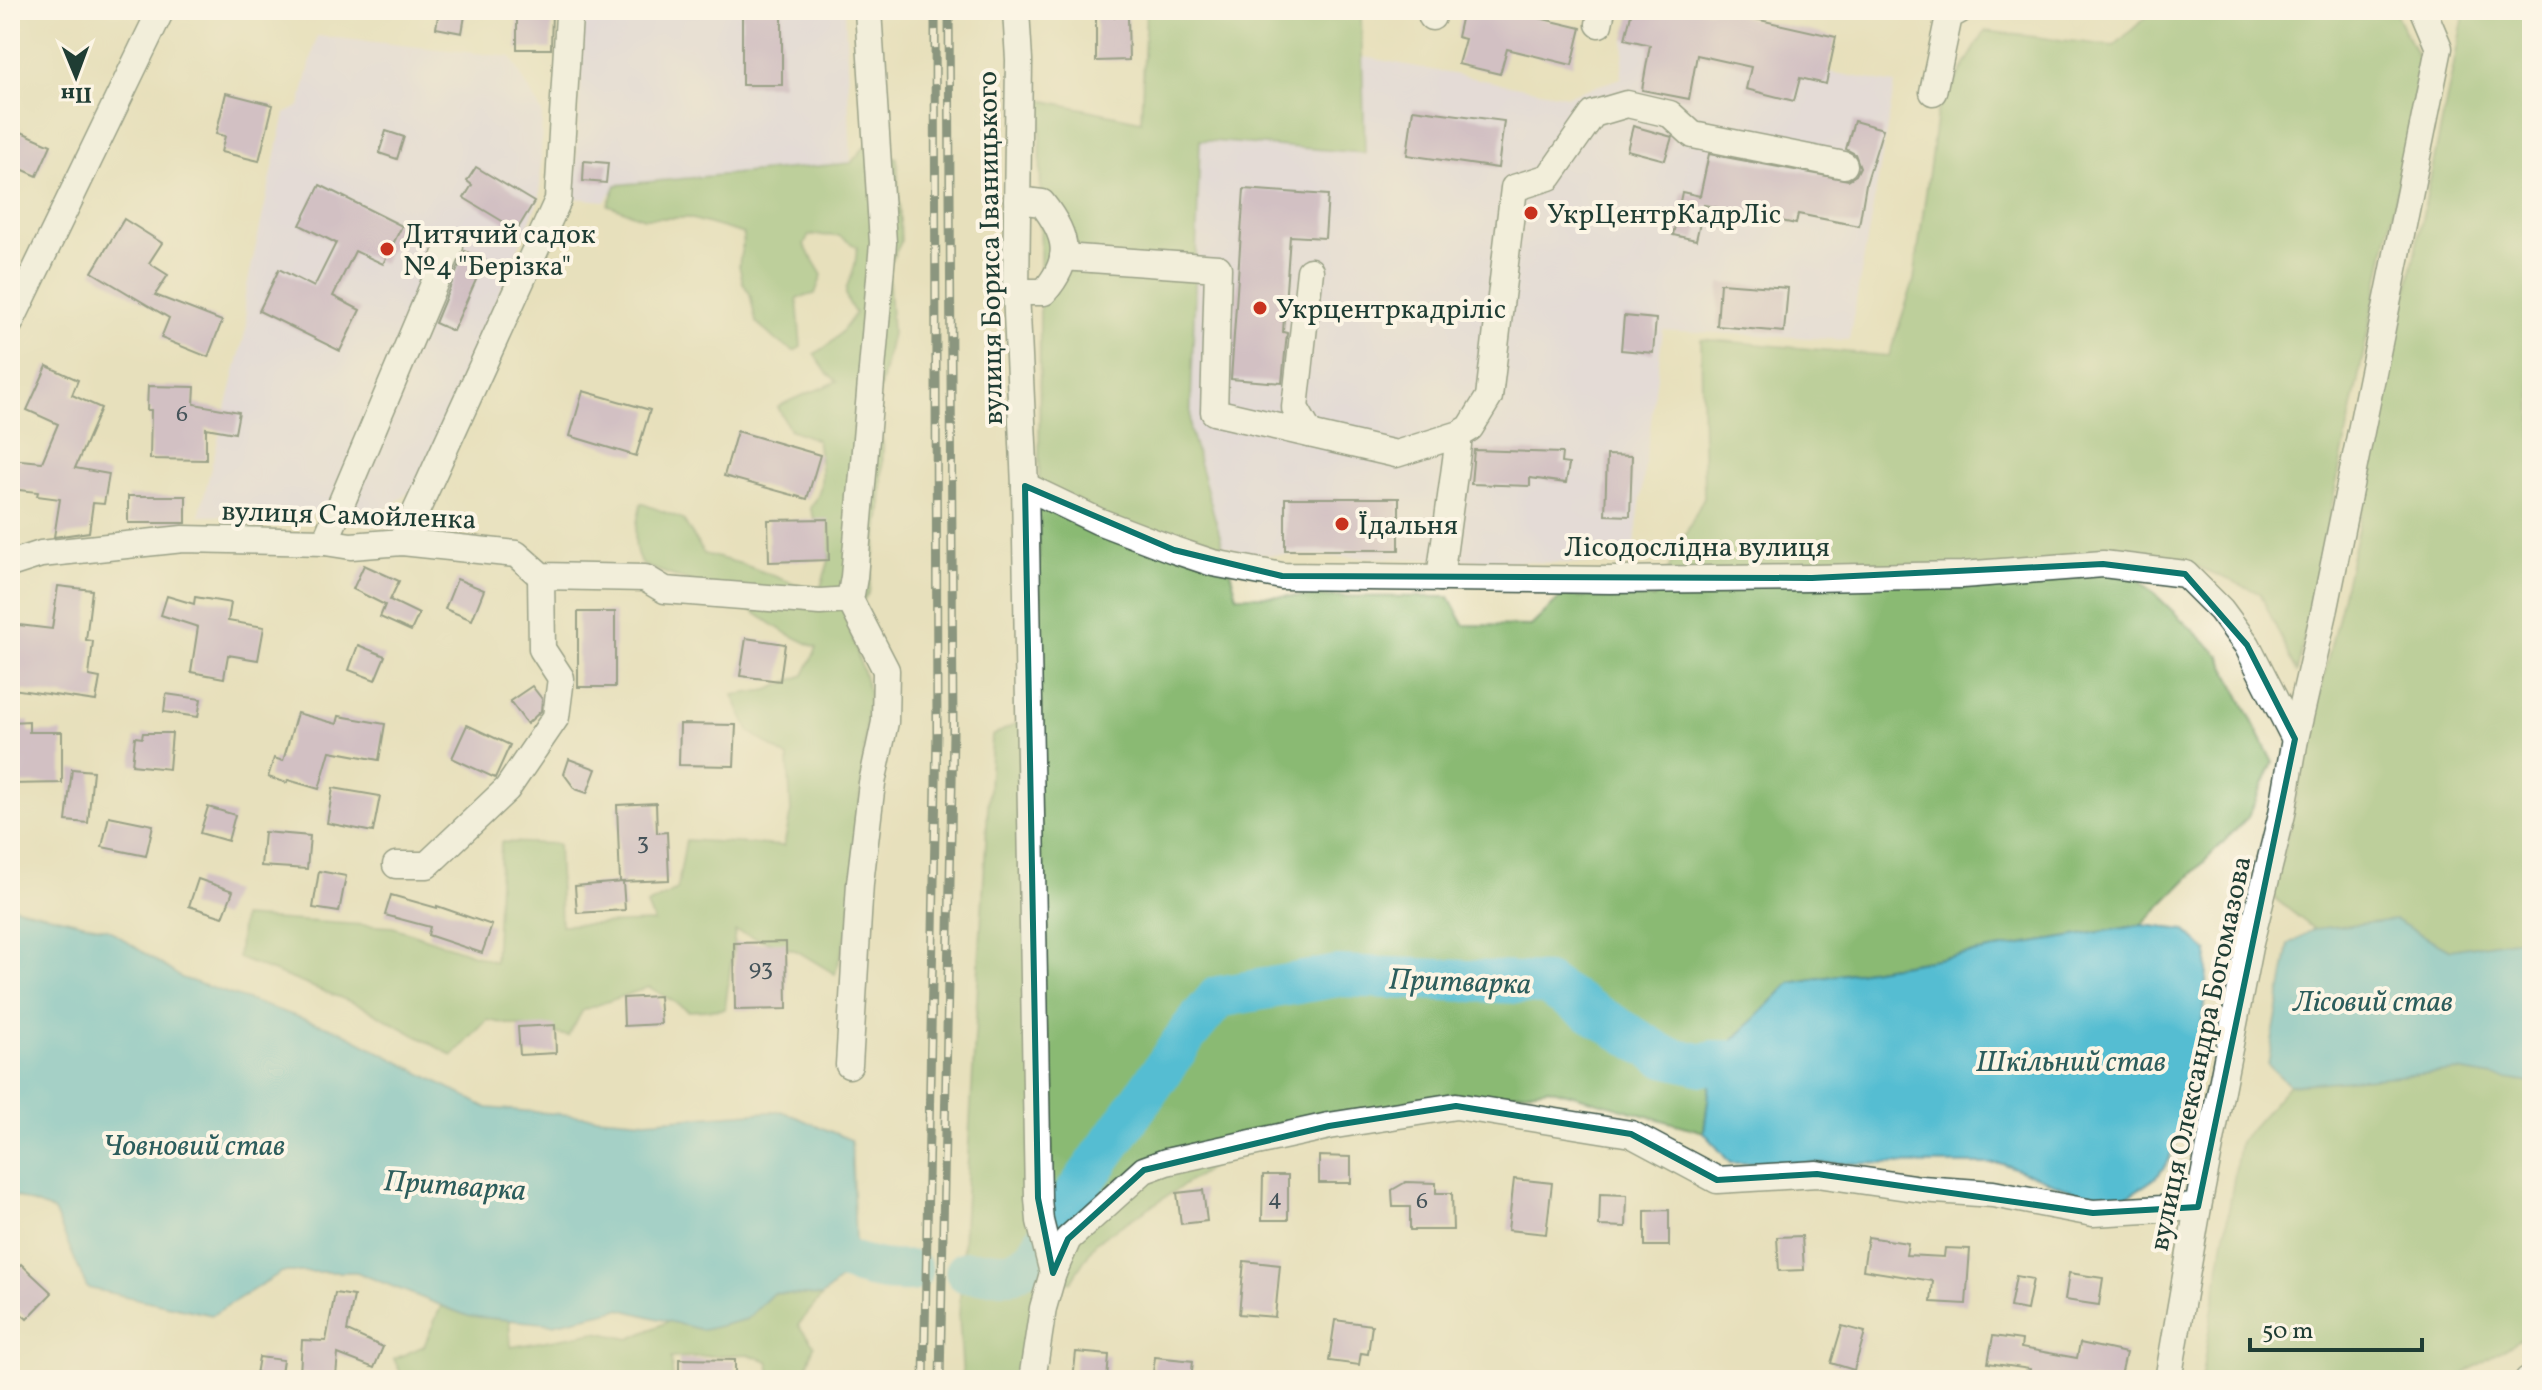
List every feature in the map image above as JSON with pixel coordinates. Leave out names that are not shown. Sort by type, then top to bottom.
[{"type":"street","points":[[10,323],[161,10]]},
{"type":"street","points":[[849,1065],[860,883],[872,783],[885,722],[886,670],[850,600],[883,243],[868,10]]},
{"type":"street","name":"вулиця Бориса Іваницького","points":[[1016,10],[1019,60],[1016,292],[1025,486],[1040,1221],[1051,1266]]},
{"type":"street","points":[[1933,92],[1949,16],[1960,10]]},
{"type":"street","name":"вулиця Олександра Богомазова","points":[[2168,1380],[2249,947],[2282,814],[2439,48],[2423,10]]},
{"type":"street","points":[[402,542],[558,200],[569,15]]},
{"type":"street","points":[[1063,257],[1218,268],[1214,412],[1396,454],[1470,428],[1489,397],[1514,188],[1549,177],[1593,114],[1627,104],[1670,114],[1693,135],[1844,165]]},
{"type":"street","points":[[1016,292],[1044,292],[1058,276],[1064,251],[1059,225],[1042,203],[1017,200]]},
{"type":"street","points":[[325,542],[450,246]]},
{"type":"street","points":[[1310,271],[1295,408],[1310,434]]},
{"type":"street","points":[[1440,578],[1458,445]]},
{"type":"street","name":"Лісодослідна вулиця","points":[[1025,486],[1098,521],[1213,563],[1282,576],[1610,580],[1827,578],[1962,575],[2103,564],[2185,574],[2221,610],[2247,645],[2295,739]]},
{"type":"street","name":"вулиця Самойленка","points":[[10,564],[41,554],[183,539],[325,542],[351,546],[402,542],[516,554],[541,576]]},
{"type":"street","points":[[396,865],[427,865],[507,789],[556,717],[561,678],[542,649],[541,576],[645,578],[665,590],[820,602],[850,600]]},
{"type":"street","points":[[1032,1380],[1051,1266],[1068,1239],[1144,1170],[1166,1162],[1329,1126],[1456,1106],[1631,1134],[1717,1180],[1817,1174],[1921,1189],[1993,1194],[2093,1213],[2198,1207]]},
{"type":"highlighted area","points":[[1025,486],[1174,550],[1282,576],[1812,578],[2103,564],[2185,574],[2247,645],[2295,739],[2198,1207],[2093,1213],[1817,1174],[1717,1180],[1631,1134],[1456,1106],[1329,1126],[1144,1170],[1068,1239],[1053,1273],[1038,1198]]},
{"type":"shaded area","points":[[585,10],[845,10],[851,163],[617,185],[605,201],[574,198]]},
{"type":"shaded area","name":"УкрЦентрКадрЛіс","points":[[1201,33],[1370,58],[1566,96],[1621,78],[1625,39],[1825,84],[1829,72],[1895,84],[1849,340],[1663,330],[1632,565],[1249,554],[1172,527]]},
{"type":"shaded area","name":"Дитячий садок №4 \"Берізка\"","points":[[317,36],[511,57],[542,113],[540,197],[418,486],[379,514],[199,516],[247,325],[244,300],[285,114],[300,106]]},
{"type":"green space","points":[[1146,10],[1339,10],[1361,17],[1365,153],[1200,140],[1190,430],[1237,596],[1449,597],[1464,625],[1531,626],[1562,596],[1654,598],[1704,497],[1701,339],[1889,356],[1914,280],[1937,112],[1985,31],[2114,46],[2154,10],[2394,10],[2423,68],[2297,672],[2260,593],[2180,559],[2121,562],[2220,656],[2273,763],[2248,817],[2142,925],[1790,983],[1713,1061],[1704,1132],[1549,1088],[1231,1135],[1230,1155],[1096,1242],[1071,1281],[1037,1289],[1026,1380],[963,1380],[959,1316],[992,736],[1038,712],[1041,100],[1141,121]]},
{"type":"green space","points":[[2465,10],[2532,10],[2532,937],[2450,950],[2395,920],[2314,929],[2273,897],[2360,520]]},
{"type":"green space","points":[[867,144],[897,158],[901,242],[888,267],[892,333],[876,407],[883,445],[881,511],[869,592],[848,622],[869,692],[850,923],[835,974],[797,951],[735,931],[725,1009],[689,1011],[649,987],[583,1010],[568,1036],[487,1020],[453,1056],[364,1007],[238,958],[242,917],[393,927],[495,962],[501,842],[558,844],[561,925],[654,922],[647,905],[677,890],[686,840],[784,846],[791,811],[788,758],[749,731],[733,695],[768,690],[804,675],[817,648],[784,632],[729,596],[643,565],[636,550],[636,527],[641,503],[683,519],[704,554],[742,564],[819,593],[830,557],[810,508],[821,485],[817,440],[789,429],[778,407],[837,381],[827,373],[814,354],[838,336],[855,313],[847,300],[846,291],[855,266],[857,247],[839,236],[809,235],[804,245],[822,275],[815,294],[797,298],[801,347],[794,351],[774,339],[756,322],[739,265],[744,234],[689,218],[644,218],[608,205],[616,185],[851,163]]},
{"type":"green space","points":[[2457,1071],[2532,1083],[2532,1332],[2454,1380],[2201,1380],[2240,1141],[2289,1085]]},
{"type":"green space","points":[[773,1293],[822,1296],[798,1325],[814,1345],[803,1380],[773,1380],[768,1361],[747,1354],[671,1358],[673,1380],[404,1380],[394,1359],[424,1346],[441,1306],[468,1316],[509,1320],[511,1347],[596,1332],[630,1339],[669,1321],[703,1330],[747,1319]]},
{"type":"water","name":"Човновий став","points":[[10,906],[108,929],[182,978],[340,1031],[487,1108],[645,1121],[782,1111],[851,1140],[856,1266],[822,1296],[773,1293],[747,1319],[703,1330],[620,1309],[553,1324],[468,1316],[356,1272],[282,1272],[212,1315],[87,1288],[54,1211],[10,1194]]},
{"type":"water","name":"Лісовий став","points":[[2395,920],[2450,950],[2532,937],[2532,1083],[2457,1071],[2289,1085],[2268,1065],[2289,944],[2314,929]]},
{"type":"water","name":"Шкільний став","points":[[2142,925],[2185,930],[2208,952],[2207,975],[2195,1068],[2180,1131],[2159,1174],[2123,1199],[2077,1192],[2004,1164],[1730,1163],[1704,1132],[1713,1061],[1790,983]]},
{"type":"building","points":[[439,10],[466,10],[462,33],[436,28]]},
{"type":"building","points":[[517,10],[552,10],[551,49],[517,49]]},
{"type":"building","points":[[742,10],[782,10],[782,85],[742,85]]},
{"type":"building","points":[[1463,10],[1506,10],[1581,28],[1572,65],[1507,49],[1500,74],[1458,64],[1465,39],[1457,37]]},
{"type":"building","points":[[1632,10],[1715,10],[1836,37],[1826,84],[1800,78],[1794,101],[1746,89],[1751,67],[1697,55],[1689,99],[1642,90],[1650,45],[1625,39]]},
{"type":"building","points":[[1096,17],[1128,17],[1129,60],[1096,61]]},
{"type":"building","points":[[226,93],[273,105],[259,161],[221,152],[225,136],[216,134]]},
{"type":"building","points":[[1413,109],[1504,121],[1498,168],[1407,155]]},
{"type":"building","points":[[1854,121],[1883,129],[1866,184],[1859,226],[1798,214],[1796,224],[1704,205],[1696,240],[1673,235],[1682,192],[1700,196],[1709,154],[1848,180],[1856,175],[1860,167],[1855,154],[1846,149]]},
{"type":"building","points":[[1633,126],[1672,137],[1665,160],[1627,150]]},
{"type":"building","points":[[10,127],[51,145],[37,176],[10,164]]},
{"type":"building","points":[[386,131],[404,137],[397,159],[379,153]]},
{"type":"building","points":[[584,161],[608,163],[606,183],[583,181]]},
{"type":"building","points":[[476,167],[534,202],[517,230],[464,198],[472,185],[467,181]]},
{"type":"building","points":[[320,185],[402,226],[383,264],[355,251],[333,296],[360,310],[340,351],[259,311],[279,269],[314,287],[336,243],[300,225]]},
{"type":"building","name":"Укрцентркадріліс","points":[[1244,189],[1328,195],[1325,238],[1290,236],[1282,383],[1231,379]]},
{"type":"building","points":[[124,219],[162,243],[149,263],[168,275],[155,295],[222,321],[208,357],[161,338],[169,318],[92,272]]},
{"type":"building","points":[[465,251],[485,260],[453,331],[435,323]]},
{"type":"building","points":[[1720,283],[1788,288],[1784,332],[1717,326]]},
{"type":"building","points":[[1624,316],[1656,319],[1653,353],[1621,350]]},
{"type":"building","points":[[47,366],[78,380],[72,395],[101,408],[75,468],[109,474],[104,504],[93,503],[89,532],[54,537],[60,499],[37,496],[38,492],[10,489],[10,459],[42,462],[58,424],[27,410]]},
{"type":"building","points":[[148,386],[195,387],[194,404],[239,412],[235,433],[206,428],[206,460],[150,459]]},
{"type":"building","points":[[583,391],[650,410],[636,456],[570,436]]},
{"type":"building","points":[[737,431],[820,455],[807,499],[724,476]]},
{"type":"building","points":[[1474,450],[1562,453],[1561,463],[1569,464],[1566,483],[1530,478],[1530,486],[1471,484]]},
{"type":"building","points":[[1607,455],[1632,456],[1630,516],[1605,515]]},
{"type":"building","points":[[128,496],[186,496],[186,523],[128,523]]},
{"type":"building","name":"Їдальня","points":[[1285,498],[1399,498],[1399,550],[1285,550]]},
{"type":"building","points":[[828,519],[829,560],[769,562],[768,520]]},
{"type":"building","points":[[364,565],[399,581],[390,600],[419,614],[411,631],[380,617],[385,605],[353,589]]},
{"type":"building","points":[[457,579],[484,590],[472,620],[445,609]]},
{"type":"building","points":[[58,586],[92,590],[86,640],[93,641],[89,676],[100,678],[96,701],[12,689],[10,624],[52,629]]},
{"type":"building","points":[[167,596],[194,604],[195,597],[231,603],[228,621],[264,627],[258,660],[228,655],[224,678],[191,672],[198,627],[161,615]]},
{"type":"building","points":[[578,612],[615,612],[615,687],[578,687]]},
{"type":"building","points":[[746,638],[785,644],[780,681],[740,676]]},
{"type":"building","points":[[358,645],[385,656],[375,680],[349,670]]},
{"type":"building","points":[[532,686],[542,699],[541,711],[527,724],[510,701]]},
{"type":"building","points":[[166,694],[201,699],[198,717],[164,712]]},
{"type":"building","points":[[297,713],[337,724],[339,716],[385,724],[379,760],[330,751],[319,789],[268,777],[274,758],[283,761]]},
{"type":"building","points":[[29,721],[29,732],[62,732],[62,783],[10,784],[10,722]]},
{"type":"building","points":[[680,724],[736,725],[734,766],[679,765]]},
{"type":"building","points":[[467,725],[510,745],[495,778],[452,758]]},
{"type":"building","points":[[143,733],[172,733],[169,769],[132,765],[135,737],[142,738]]},
{"type":"building","points":[[569,759],[596,769],[587,793],[575,789],[564,774]]},
{"type":"building","points":[[72,769],[93,771],[88,823],[66,821]]},
{"type":"building","points":[[333,788],[380,796],[373,832],[327,823]]},
{"type":"building","points":[[656,803],[657,833],[667,832],[669,880],[620,882],[617,805]]},
{"type":"building","points":[[208,807],[235,815],[228,841],[200,833]]},
{"type":"building","points":[[109,816],[153,825],[146,856],[102,847]]},
{"type":"building","points":[[264,832],[310,836],[307,869],[261,866]]},
{"type":"building","points":[[319,871],[346,876],[339,912],[313,908]]},
{"type":"building","points":[[198,879],[233,891],[223,917],[189,906]]},
{"type":"building","points":[[623,882],[625,910],[577,913],[575,886]]},
{"type":"building","points":[[391,895],[437,906],[492,925],[482,953],[428,935],[430,927],[385,915]]},
{"type":"building","points":[[786,942],[787,1009],[735,1010],[734,943]]},
{"type":"building","points":[[659,996],[661,1024],[624,1026],[623,998]]},
{"type":"building","points":[[555,1025],[556,1053],[520,1055],[518,1027]]},
{"type":"building","points":[[1319,1156],[1351,1157],[1351,1183],[1319,1183]]},
{"type":"building","points":[[1263,1175],[1288,1175],[1288,1220],[1262,1220]]},
{"type":"building","points":[[1514,1179],[1552,1183],[1546,1234],[1508,1230]]},
{"type":"building","points":[[1406,1182],[1436,1183],[1436,1193],[1452,1193],[1453,1230],[1410,1230],[1410,1207],[1393,1207],[1392,1190]]},
{"type":"building","points":[[1203,1190],[1207,1221],[1181,1224],[1177,1193]]},
{"type":"building","points":[[1600,1194],[1627,1195],[1626,1227],[1599,1226]]},
{"type":"building","points":[[1669,1210],[1669,1246],[1645,1246],[1645,1211]]},
{"type":"building","points":[[1802,1236],[1804,1270],[1779,1271],[1777,1237]]},
{"type":"building","points":[[1868,1237],[1908,1243],[1906,1255],[1944,1257],[1945,1248],[1970,1249],[1966,1304],[1931,1302],[1933,1281],[1863,1270]]},
{"type":"building","points":[[1244,1261],[1280,1265],[1275,1317],[1239,1314]]},
{"type":"building","points":[[21,1264],[52,1293],[27,1319],[10,1304],[10,1276]]},
{"type":"building","points":[[2069,1273],[2103,1278],[2099,1305],[2065,1300]]},
{"type":"building","points":[[2016,1276],[2033,1279],[2027,1310],[2010,1307]]},
{"type":"building","points":[[335,1293],[354,1296],[347,1331],[383,1347],[374,1368],[338,1354],[336,1376],[300,1374],[302,1340],[326,1341]]},
{"type":"building","points":[[1335,1320],[1372,1325],[1368,1354],[1361,1353],[1359,1365],[1329,1361]]},
{"type":"building","points":[[1842,1326],[1865,1332],[1854,1370],[1831,1363]]},
{"type":"building","points":[[1993,1336],[2022,1340],[2021,1348],[2077,1358],[2080,1343],[2126,1353],[2120,1380],[2029,1380],[2030,1369],[1988,1363]]},
{"type":"building","points":[[1076,1352],[1109,1355],[1107,1380],[1073,1380]]},
{"type":"building","points":[[259,1357],[283,1360],[280,1380],[255,1380]]},
{"type":"building","points":[[1155,1357],[1193,1361],[1191,1380],[1152,1380]]},
{"type":"building","points":[[679,1359],[735,1360],[735,1380],[679,1380]]},
{"type":"waterway","name":"Притварка","points":[[966,1272],[1012,1272],[1034,1259],[1068,1204],[1189,1032],[1218,997],[1338,976],[1546,984],[1664,1056],[1703,1065],[1713,1061],[1771,1062]]},
{"type":"waterway","name":"Притварка","points":[[806,1243],[870,1268],[912,1271]]},
{"type":"railway","points":[[924,1380],[937,733],[935,10]]},
{"type":"railway","points":[[940,1380],[953,733],[949,10]]},
{"type":"place","name":"УкрЦентрКадрЛіс","points":[[1531,213]]},
{"type":"place","name":"Дитячий садок №4 \"Берізка\"","points":[[387,249]]},
{"type":"place","name":"Укрцентркадріліс","points":[[1260,308]]},
{"type":"place","name":"Їдальня","points":[[1342,524]]}]
